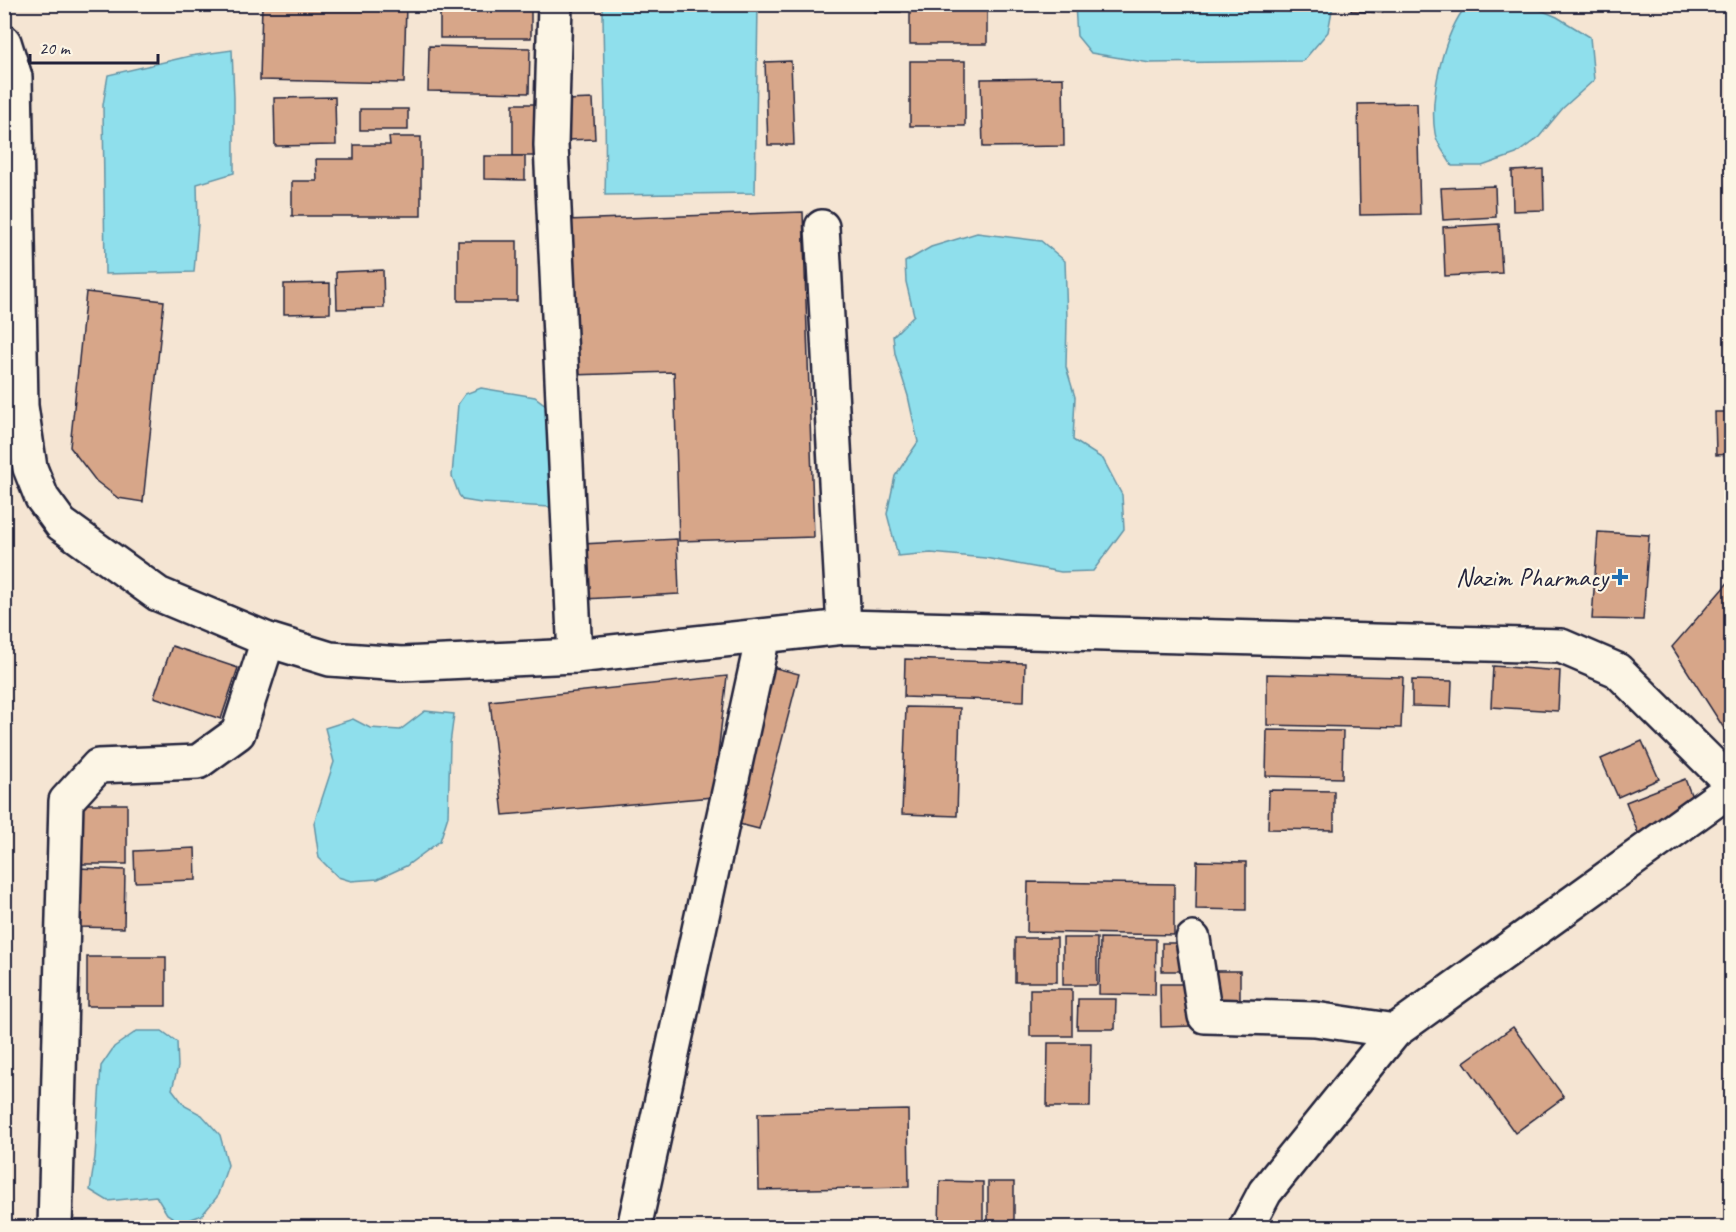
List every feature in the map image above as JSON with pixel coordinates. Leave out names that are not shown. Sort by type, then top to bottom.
[{"type":"street","points":[[555,4],[551,145],[575,656]]},
{"type":"street","points":[[4,42],[15,77],[21,406],[30,468],[42,498],[61,524],[158,594],[268,640],[330,658],[402,664],[575,656],[844,627],[1561,646],[1617,670],[1731,786],[1395,1031],[1265,1192],[1246,1227]]},
{"type":"street","points":[[822,227],[844,627]]},
{"type":"street","points":[[634,1227],[763,636]]},
{"type":"street","points":[[55,1227],[66,801],[98,766],[198,762],[238,733],[268,640]]},
{"type":"street","points":[[1193,939],[1205,1016],[1315,1019],[1395,1031]]},
{"type":"water","points":[[1075,4],[1333,5],[1328,32],[1303,61],[1150,63],[1091,53],[1077,36]]},
{"type":"water","points":[[603,5],[758,5],[755,193],[605,195]]},
{"type":"water","points":[[1467,5],[1529,5],[1557,17],[1590,37],[1594,80],[1563,108],[1539,137],[1516,154],[1482,166],[1452,166],[1436,137],[1434,102],[1445,48],[1451,31]]},
{"type":"water","points":[[232,50],[234,173],[197,184],[198,224],[194,272],[105,274],[103,105],[108,75],[190,56]]},
{"type":"water","points":[[977,233],[1041,241],[1065,261],[1066,367],[1075,397],[1073,440],[1103,459],[1122,495],[1124,529],[1093,571],[1061,572],[985,558],[931,553],[898,556],[887,514],[895,476],[918,442],[908,396],[895,354],[893,336],[914,315],[906,282],[905,262],[931,247]]},
{"type":"water","points":[[481,388],[535,397],[551,409],[556,502],[550,507],[481,503],[463,500],[459,495],[452,476],[458,404],[465,394]]},
{"type":"water","points":[[425,711],[454,714],[450,744],[448,816],[440,841],[406,866],[378,879],[351,881],[338,877],[319,858],[314,823],[334,762],[325,728],[353,719],[370,728],[400,730]]},
{"type":"water","points":[[137,1031],[162,1031],[177,1042],[178,1067],[172,1089],[185,1106],[202,1115],[220,1135],[228,1165],[217,1197],[202,1215],[181,1223],[167,1214],[156,1196],[108,1201],[90,1190],[95,1157],[101,1066],[114,1047]]},
{"type":"building","points":[[262,4],[406,4],[404,83],[260,80]]},
{"type":"building","points":[[875,4],[901,4],[901,12],[875,12]]},
{"type":"building","points":[[910,4],[987,4],[987,44],[910,44]]},
{"type":"building","points":[[1352,4],[1382,4],[1382,13],[1351,11]]},
{"type":"building","points":[[440,6],[531,6],[531,38],[440,38]]},
{"type":"building","points":[[429,46],[530,48],[529,93],[428,91]]},
{"type":"building","points":[[791,61],[794,145],[768,145],[765,62]]},
{"type":"building","points":[[910,61],[965,61],[965,126],[910,126]]},
{"type":"building","points":[[1063,78],[1064,146],[983,147],[981,79]]},
{"type":"building","points":[[335,97],[336,145],[275,146],[274,98]]},
{"type":"building","points":[[593,99],[595,139],[567,140],[565,100]]},
{"type":"building","points":[[1417,103],[1420,214],[1360,215],[1358,104]]},
{"type":"building","points":[[513,104],[542,104],[542,156],[513,156]]},
{"type":"building","points":[[360,109],[408,109],[408,130],[360,130]]},
{"type":"building","points":[[389,137],[421,137],[421,216],[292,216],[292,181],[317,181],[316,159],[354,159],[354,145],[390,145]]},
{"type":"building","points":[[484,156],[525,156],[525,180],[484,179]]},
{"type":"building","points":[[1543,169],[1544,210],[1513,211],[1512,171]]},
{"type":"building","points":[[1495,186],[1496,217],[1443,220],[1441,188]]},
{"type":"building","points":[[803,212],[814,537],[679,541],[674,372],[571,375],[566,220]]},
{"type":"building","points":[[1499,224],[1502,273],[1445,276],[1443,227]]},
{"type":"building","points":[[458,241],[517,241],[517,301],[458,301]]},
{"type":"building","points":[[383,270],[384,308],[337,309],[336,272]]},
{"type":"building","points":[[330,283],[330,313],[284,314],[284,284]]},
{"type":"building","points":[[86,292],[164,301],[143,502],[118,498],[96,481],[70,447]]},
{"type":"building","points":[[1715,412],[1732,412],[1732,454],[1716,455]]},
{"type":"building","name":"Nazim Pharmacy","points":[[1598,532],[1649,535],[1643,620],[1592,619]]},
{"type":"building","points":[[677,539],[679,594],[584,599],[582,544]]},
{"type":"building","points":[[1732,578],[1732,741],[1672,647]]},
{"type":"building","points":[[172,646],[238,668],[221,719],[154,697]]},
{"type":"building","points":[[905,659],[1025,663],[1024,701],[904,697]]},
{"type":"building","points":[[768,666],[799,674],[759,829],[727,821]]},
{"type":"building","points":[[1493,666],[1560,671],[1558,711],[1491,707]]},
{"type":"building","points":[[1267,674],[1403,677],[1401,728],[1267,725]]},
{"type":"building","points":[[727,676],[713,797],[503,815],[490,701]]},
{"type":"building","points":[[1412,680],[1452,681],[1451,707],[1412,706]]},
{"type":"building","points":[[906,707],[960,708],[957,816],[902,814]]},
{"type":"building","points":[[1267,730],[1343,731],[1342,778],[1266,776]]},
{"type":"building","points":[[1642,741],[1659,779],[1618,797],[1601,759]]},
{"type":"building","points":[[1685,779],[1697,810],[1638,833],[1626,802]]},
{"type":"building","points":[[1269,790],[1334,791],[1334,830],[1268,829]]},
{"type":"building","points":[[78,804],[127,804],[127,864],[78,864]]},
{"type":"building","points":[[195,848],[196,880],[135,882],[134,851]]},
{"type":"building","points":[[1197,861],[1246,862],[1246,910],[1196,909]]},
{"type":"building","points":[[78,868],[125,870],[124,928],[77,927]]},
{"type":"building","points":[[1028,882],[1174,884],[1174,935],[1027,932]]},
{"type":"building","points":[[1015,938],[1057,938],[1057,982],[1015,982]]},
{"type":"building","points":[[1063,938],[1097,938],[1097,985],[1063,985]]},
{"type":"building","points":[[1100,938],[1156,939],[1155,995],[1099,994]]},
{"type":"building","points":[[1162,943],[1182,943],[1183,971],[1162,971]]},
{"type":"building","points":[[87,957],[166,957],[166,1006],[87,1006]]},
{"type":"building","points":[[1211,971],[1240,971],[1240,1010],[1211,1010]]},
{"type":"building","points":[[1160,984],[1192,984],[1192,1026],[1161,1027]]},
{"type":"building","points":[[1030,989],[1072,989],[1072,1036],[1030,1036]]},
{"type":"building","points":[[1078,999],[1116,999],[1115,1029],[1077,1029]]},
{"type":"building","points":[[1513,1027],[1564,1097],[1515,1133],[1464,1062]]},
{"type":"building","points":[[1048,1043],[1091,1043],[1090,1107],[1047,1107]]},
{"type":"building","points":[[908,1110],[909,1187],[759,1190],[758,1113]]},
{"type":"building","points":[[940,1181],[983,1182],[983,1228],[939,1228]]},
{"type":"building","points":[[988,1182],[1014,1182],[1014,1228],[988,1228]]},
{"type":"place","name":"Nazim Pharmacy","points":[[1620,577]]}]
